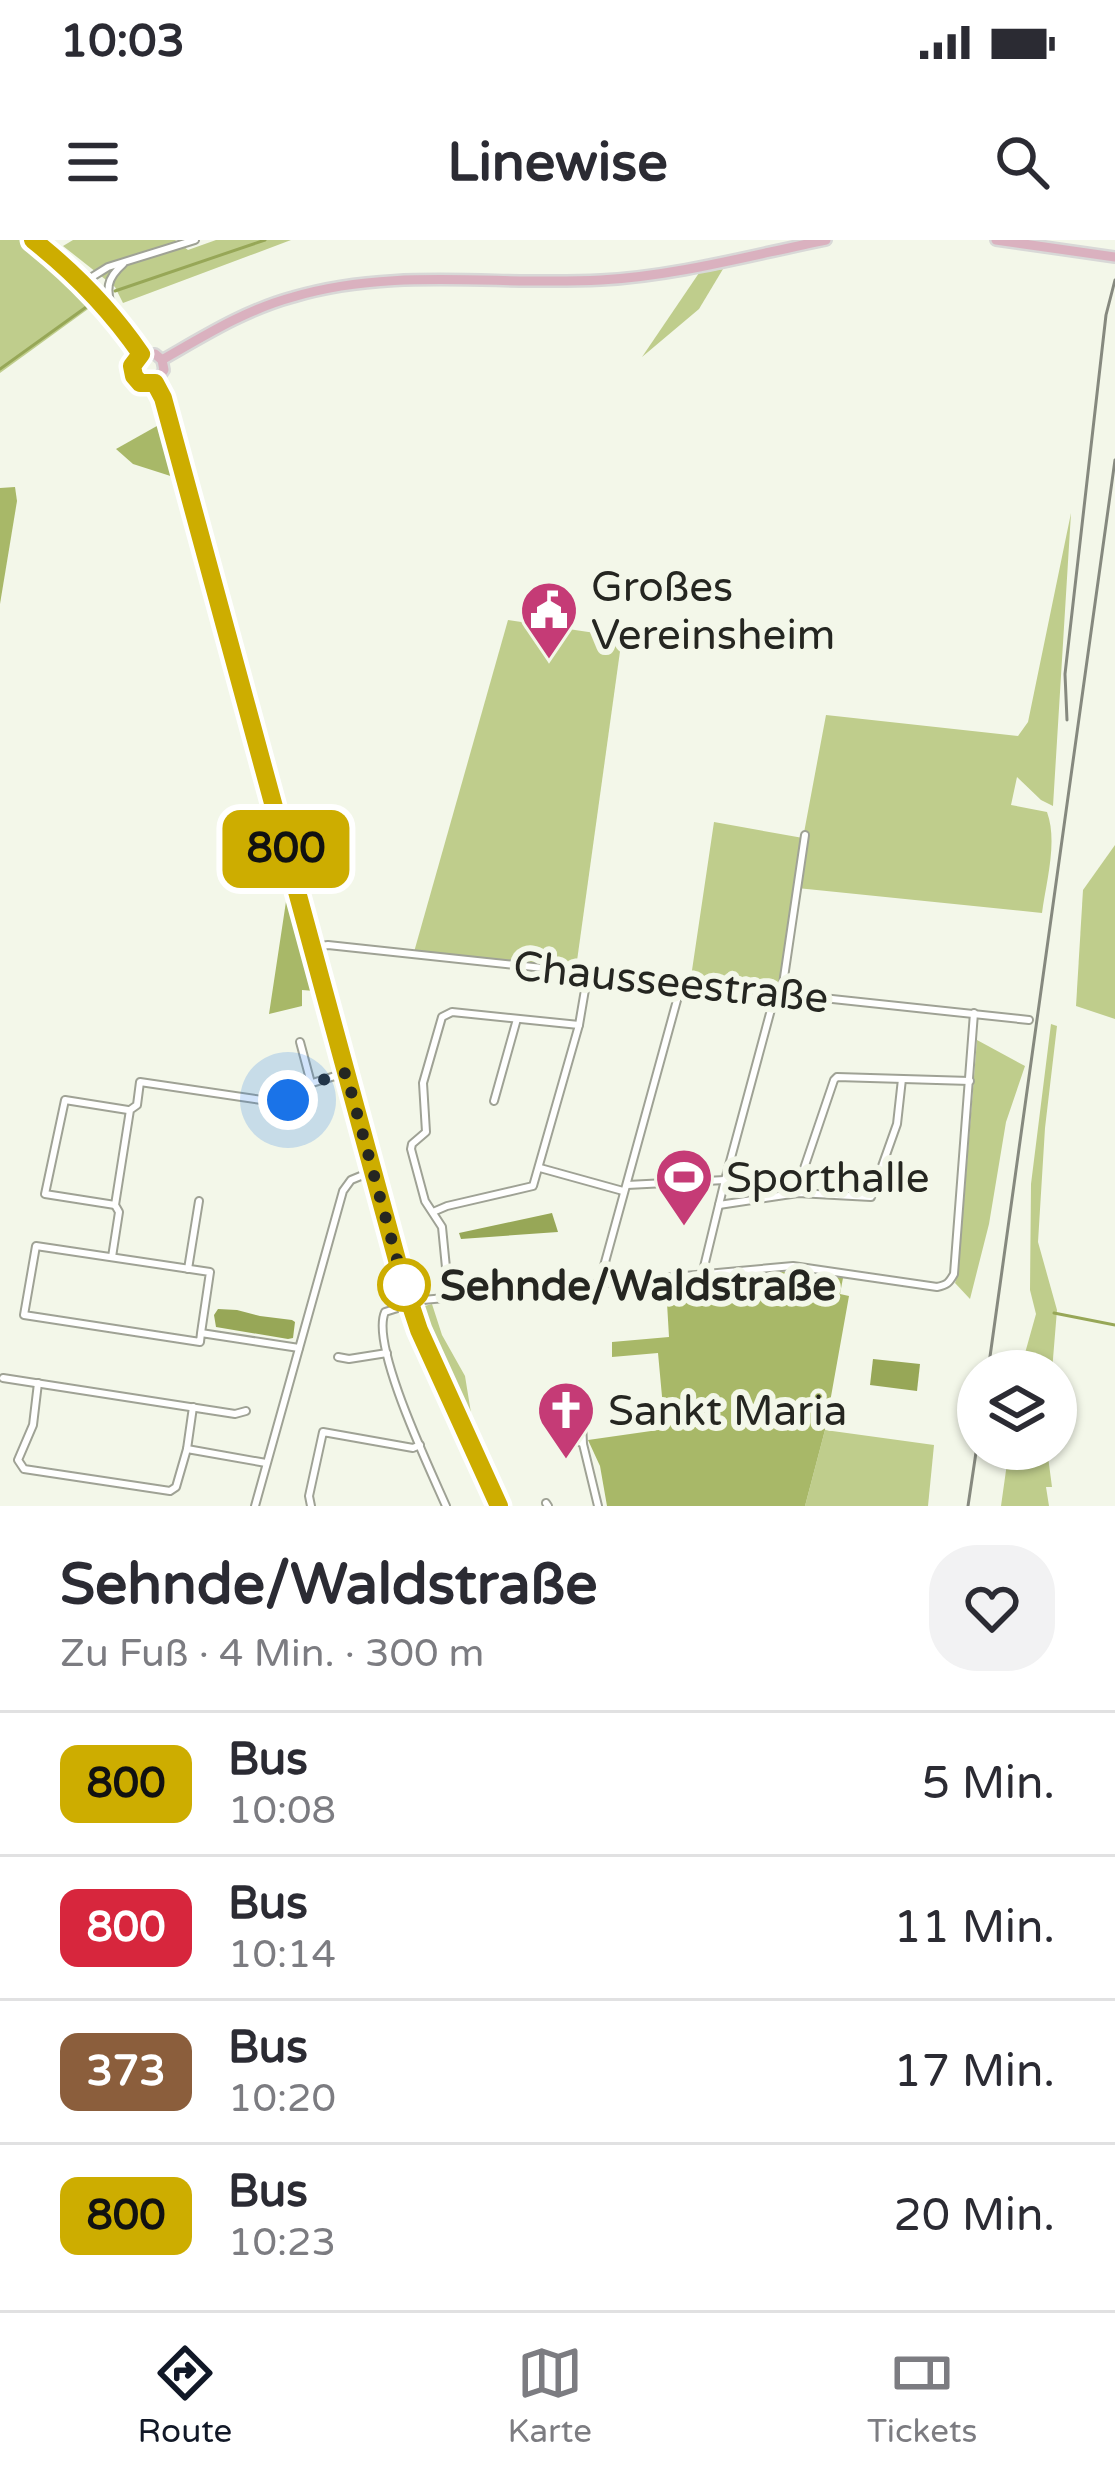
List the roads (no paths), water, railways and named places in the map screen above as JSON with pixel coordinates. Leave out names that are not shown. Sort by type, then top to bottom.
[{"type":"main road","points":[[33,240],[88,286],[141,354]]},
{"type":"main road","points":[[162,360],[247,314],[329,288],[400,279],[624,278],[826,240]]},
{"type":"main road","points":[[996,240],[1110,256]]},
{"type":"main road","points":[[141,354],[155,354],[162,360],[164,370],[155,383]]},
{"type":"main road","points":[[141,354],[132,366],[134,376],[140,383],[155,383]]},
{"type":"main road","points":[[155,383],[174,431],[410,1304],[499,1506]]},
{"type":"street","points":[[88,286],[108,268],[194,240]]},
{"type":"street","points":[[88,286],[125,262]]},
{"type":"street","points":[[110,276],[107,293],[113,314]]},
{"type":"street","points":[[702,1275],[724,1180],[779,991],[805,835]]},
{"type":"street","name":"Chausseestraße","points":[[312,947],[328,945],[1030,1020]]},
{"type":"street","points":[[433,1212],[533,1186],[588,973]]},
{"type":"street","points":[[599,1284],[682,982]]},
{"type":"street","points":[[449,1298],[442,1227],[425,1201],[411,1148],[426,1132],[423,1084],[442,1017],[452,1012],[578,1024]]},
{"type":"street","points":[[446,1506],[386,1353],[382,1317],[386,1312],[449,1298],[793,1266],[937,1287],[949,1283],[954,1274],[974,1013]]},
{"type":"street","points":[[494,1102],[518,1019]]},
{"type":"street","points":[[300,1042],[311,1083]]},
{"type":"street","points":[[112,1257],[130,1110],[136,1105],[140,1082],[282,1103],[299,1087],[346,1073]]},
{"type":"street","points":[[798,1192],[834,1080],[841,1076],[970,1081]]},
{"type":"street","points":[[719,1204],[798,1192],[871,1197],[897,1124],[902,1079]]},
{"type":"street","points":[[115,1205],[45,1194],[65,1100],[130,1110]]},
{"type":"street","points":[[540,1168],[625,1188],[724,1180]]},
{"type":"street","points":[[255,1506],[343,1191],[351,1180],[373,1171]]},
{"type":"street","points":[[188,1269],[199,1201]]},
{"type":"street","points":[[35,1246],[112,1257],[210,1272],[200,1342],[24,1315],[35,1246]]},
{"type":"street","points":[[201,1333],[299,1348]]},
{"type":"street","points":[[338,1357],[386,1353]]},
{"type":"street","points":[[3,1378],[235,1414],[246,1411]]},
{"type":"street","points":[[38,1383],[33,1425],[18,1460],[25,1469],[51,1474],[174,1491],[193,1407]]},
{"type":"street","points":[[311,1506],[323,1432],[413,1448],[420,1445]]},
{"type":"street","points":[[583,1444],[598,1506]]},
{"type":"street","points":[[187,1449],[266,1463]]},
{"type":"waterway","points":[[115,291],[265,240]]},
{"type":"waterway","points":[[0,369],[89,305]]},
{"type":"waterway","points":[[1054,1313],[1115,1325]]},
{"type":"railway","points":[[1067,720],[1065,674],[1106,315],[1115,280]]},
{"type":"railway","points":[[991,1350],[1115,460]]},
{"type":"railway","points":[[968,1506],[973,1470]]},
{"type":"place","name":"Großes Vereinsheim","points":[[549,661]]},
{"type":"place","name":"Sporthalle","points":[[684,1228]]},
{"type":"place","name":"Sehnde/Waldstraße","points":[[404,1285]]},
{"type":"place","name":"Sankt Maria","points":[[566,1461]]}]
